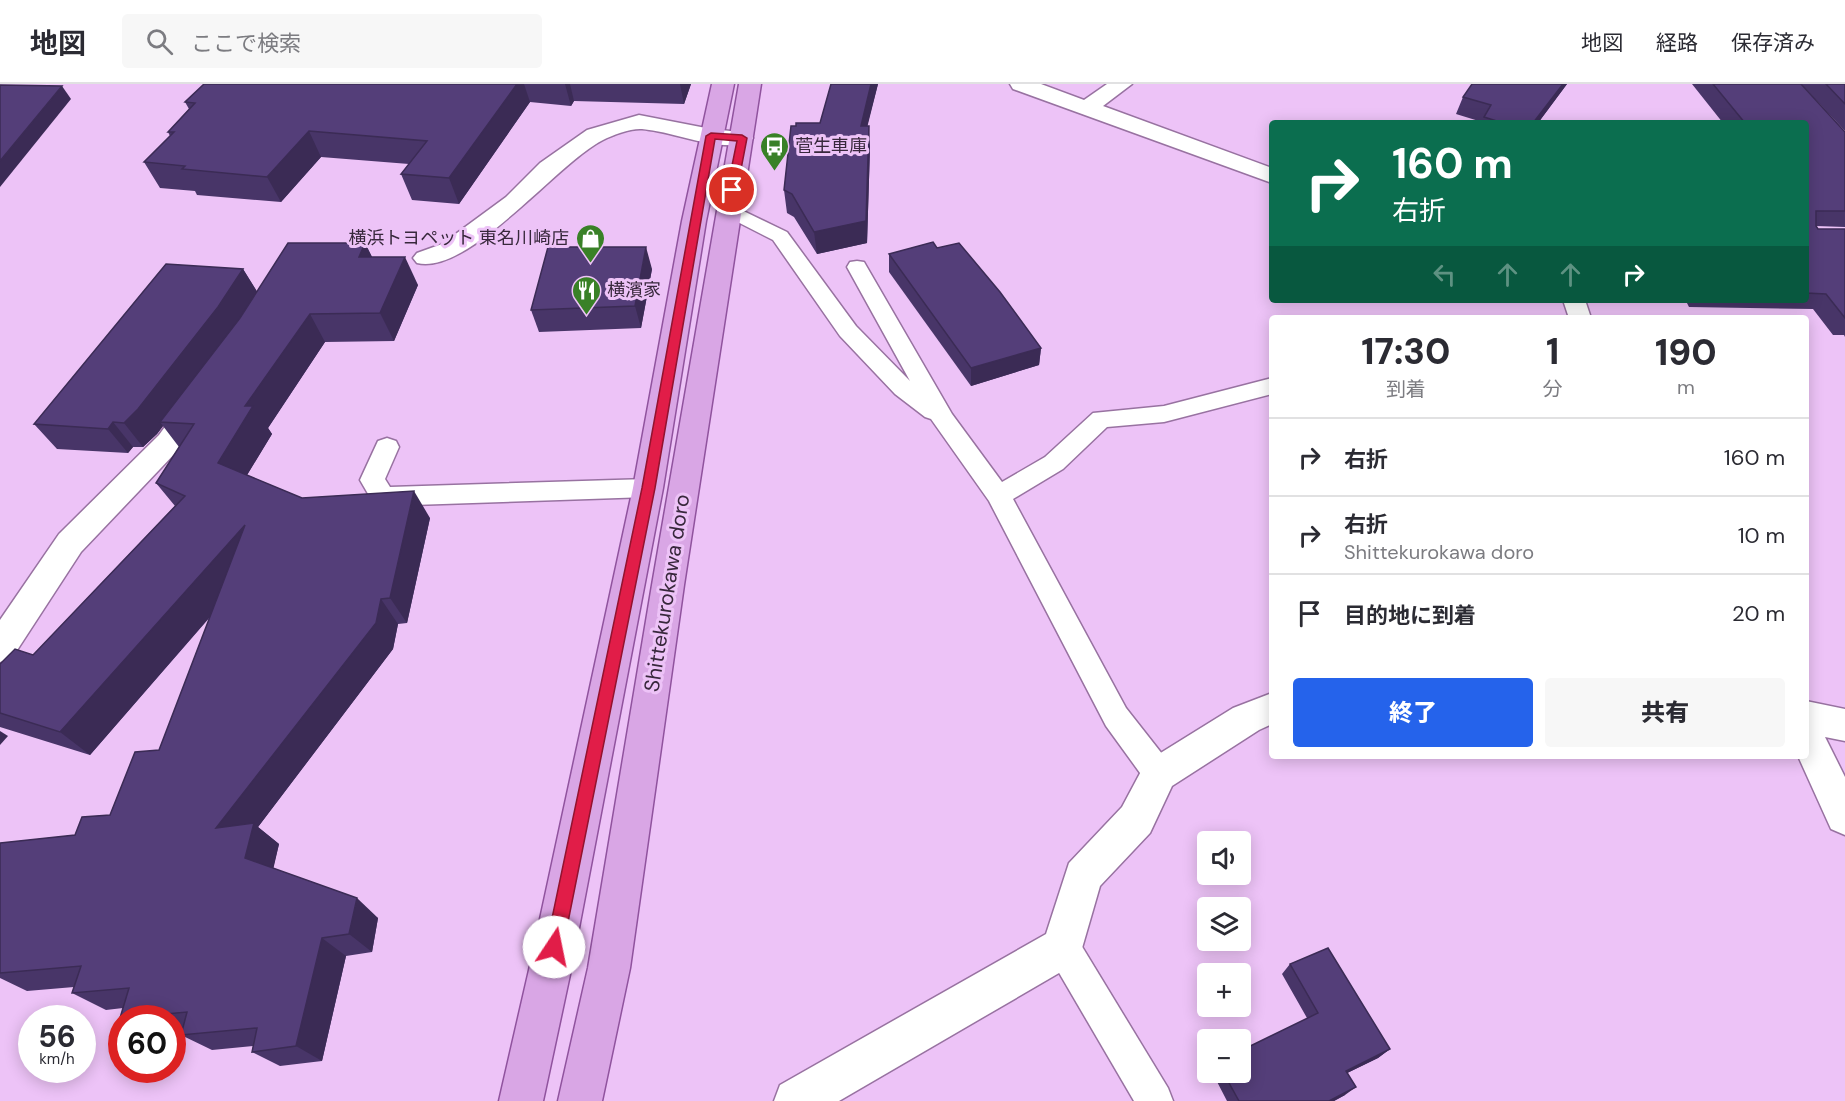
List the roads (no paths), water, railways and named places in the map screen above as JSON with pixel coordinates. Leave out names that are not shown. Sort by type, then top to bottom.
[{"type":"main road","name":"Shittekurokawa doro","points":[[580,1101],[609,968],[729,210],[723,84]]},
{"type":"main road","name":"Shittekurokawa doro","points":[[520,1101],[550,970],[648,488],[726,137],[750,84]]},
{"type":"street","points":[[1021,84],[1269,175]]},
{"type":"street","points":[[1086,108],[1121,84]]},
{"type":"street","points":[[426,258],[451,249],[514,202],[548,168],[596,135],[639,122],[726,137]]},
{"type":"street","points":[[0,648],[70,543],[169,442],[218,376]]},
{"type":"street","points":[[796,1101],[1063,947],[1083,876],[1136,820],[1159,774],[1246,719],[1269,709]]},
{"type":"street","points":[[1809,718],[1845,725]]},
{"type":"street","points":[[1809,741],[1845,817]]},
{"type":"lane","points":[[729,210],[780,236],[848,331],[903,388],[943,419]]},
{"type":"lane","points":[[857,267],[943,419],[999,496],[1116,717],[1159,774]]},
{"type":"lane","points":[[999,496],[1054,463],[1101,418],[1164,414],[1269,387]]},
{"type":"lane","points":[[387,447],[372,480],[383,497],[648,488]]},
{"type":"lane","points":[[1063,947],[1155,1101]]},
{"type":"place","name":"菅生車庫","points":[[774,172]]},
{"type":"place","name":"横浜トヨペット 東名川崎店","points":[[590,264]]},
{"type":"place","name":"横濱家","points":[[586,316]]}]
